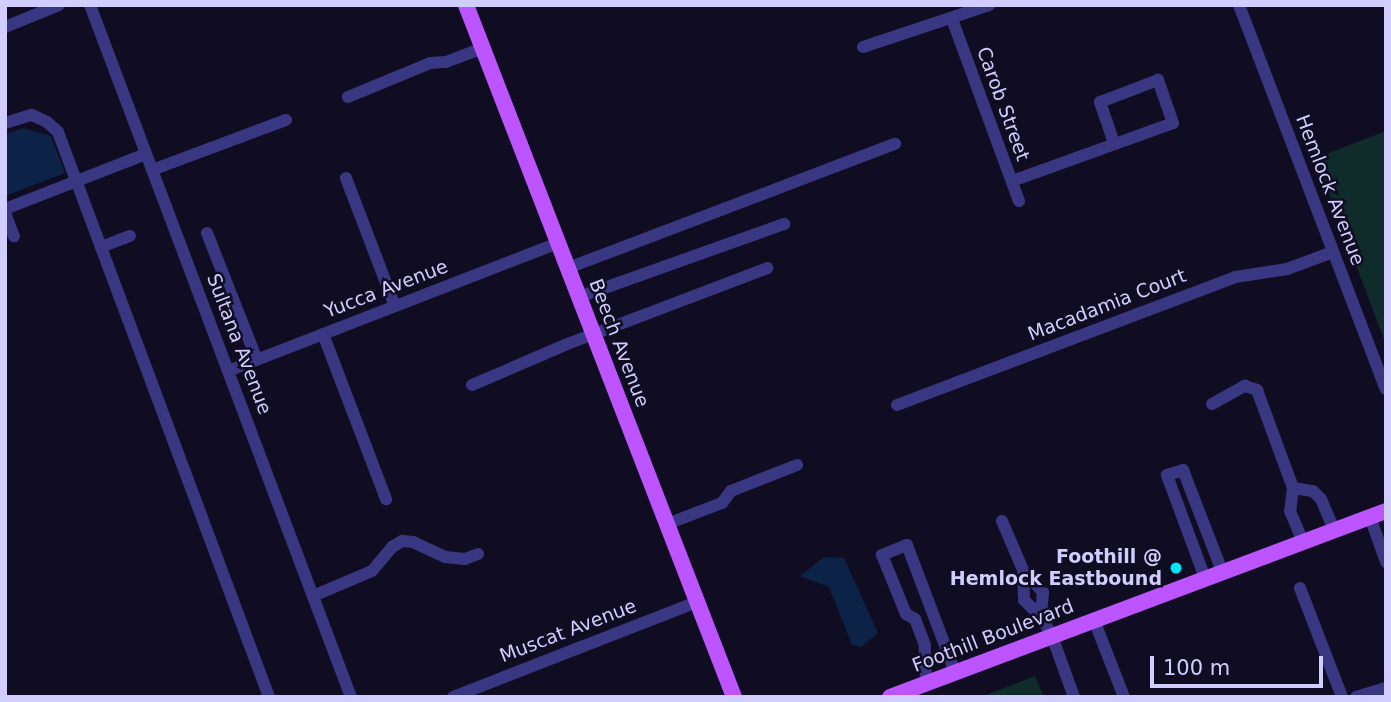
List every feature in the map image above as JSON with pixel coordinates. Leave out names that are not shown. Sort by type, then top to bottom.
[{"type":"main road","name":"Beech Avenue","points":[[466,5],[734,697]]},
{"type":"main road","name":"Foothill Boulevard","points":[[890,697],[1386,511]]},
{"type":"street","points":[[5,27],[59,5]]},
{"type":"street","name":"Sultana Avenue","points":[[90,5],[351,697]]},
{"type":"street","points":[[863,47],[989,5]]},
{"type":"street","name":"Hemlock Avenue","points":[[1239,5],[1386,389]]},
{"type":"street","name":"Carob Street","points":[[952,19],[1019,201]]},
{"type":"street","points":[[348,97],[430,63],[446,62],[482,48]]},
{"type":"street","points":[[1012,181],[1172,123],[1158,80],[1100,102],[1114,143]]},
{"type":"street","points":[[5,123],[32,116],[47,122],[58,132],[269,697]]},
{"type":"street","points":[[152,170],[286,120]]},
{"type":"street","points":[[568,268],[895,144]]},
{"type":"street","points":[[13,236],[5,211],[146,154]]},
{"type":"street","points":[[346,178],[395,306]]},
{"type":"street","points":[[579,297],[784,224]]},
{"type":"street","points":[[207,233],[257,360]]},
{"type":"street","points":[[101,247],[130,236]]},
{"type":"street","name":"Yucca Avenue","points":[[228,371],[558,243]]},
{"type":"street","name":"Macadamia Court","points":[[897,405],[1235,277],[1287,269],[1333,252]]},
{"type":"street","points":[[472,385],[593,334],[767,268]]},
{"type":"street","points":[[323,334],[386,499]]},
{"type":"street","points":[[1212,404],[1245,386],[1253,386],[1257,390],[1293,488],[1290,511],[1303,542]]},
{"type":"street","points":[[667,524],[722,503],[731,491],[797,465]]},
{"type":"street","points":[[1205,578],[1167,475],[1182,470],[1222,571]]},
{"type":"street","points":[[1293,488],[1313,491],[1321,499],[1334,530]]},
{"type":"street","points":[[1370,517],[1386,562]]},
{"type":"street","points":[[1002,521],[1023,570],[1043,592],[1041,617]]},
{"type":"street","points":[[313,596],[372,571],[392,547],[402,541],[413,542],[445,557],[465,559],[478,554]]},
{"type":"street","points":[[926,683],[925,645],[915,619],[906,614],[882,555],[907,545],[955,672]]},
{"type":"street","points":[[1023,570],[1024,600],[1041,617],[1052,636],[1074,697]]},
{"type":"street","points":[[1300,588],[1342,697]]},
{"type":"street","name":"Muscat Avenue","points":[[453,697],[697,602]]},
{"type":"street","points":[[1094,620],[1124,697]]},
{"type":"street","points":[[1362,696],[1386,688]]},
{"type":"green space","points":[[1386,131],[1386,345],[1316,158]]},
{"type":"green space","points":[[1035,676],[1044,697],[981,697]]},
{"type":"water","points":[[23,128],[51,136],[65,173],[5,196],[5,134]]},
{"type":"water","points":[[824,557],[844,558],[878,633],[861,647],[852,645],[829,587],[800,576]]},
{"type":"place","name":"Foothill @ Hemlock Eastbound","points":[[1176,568]]}]
